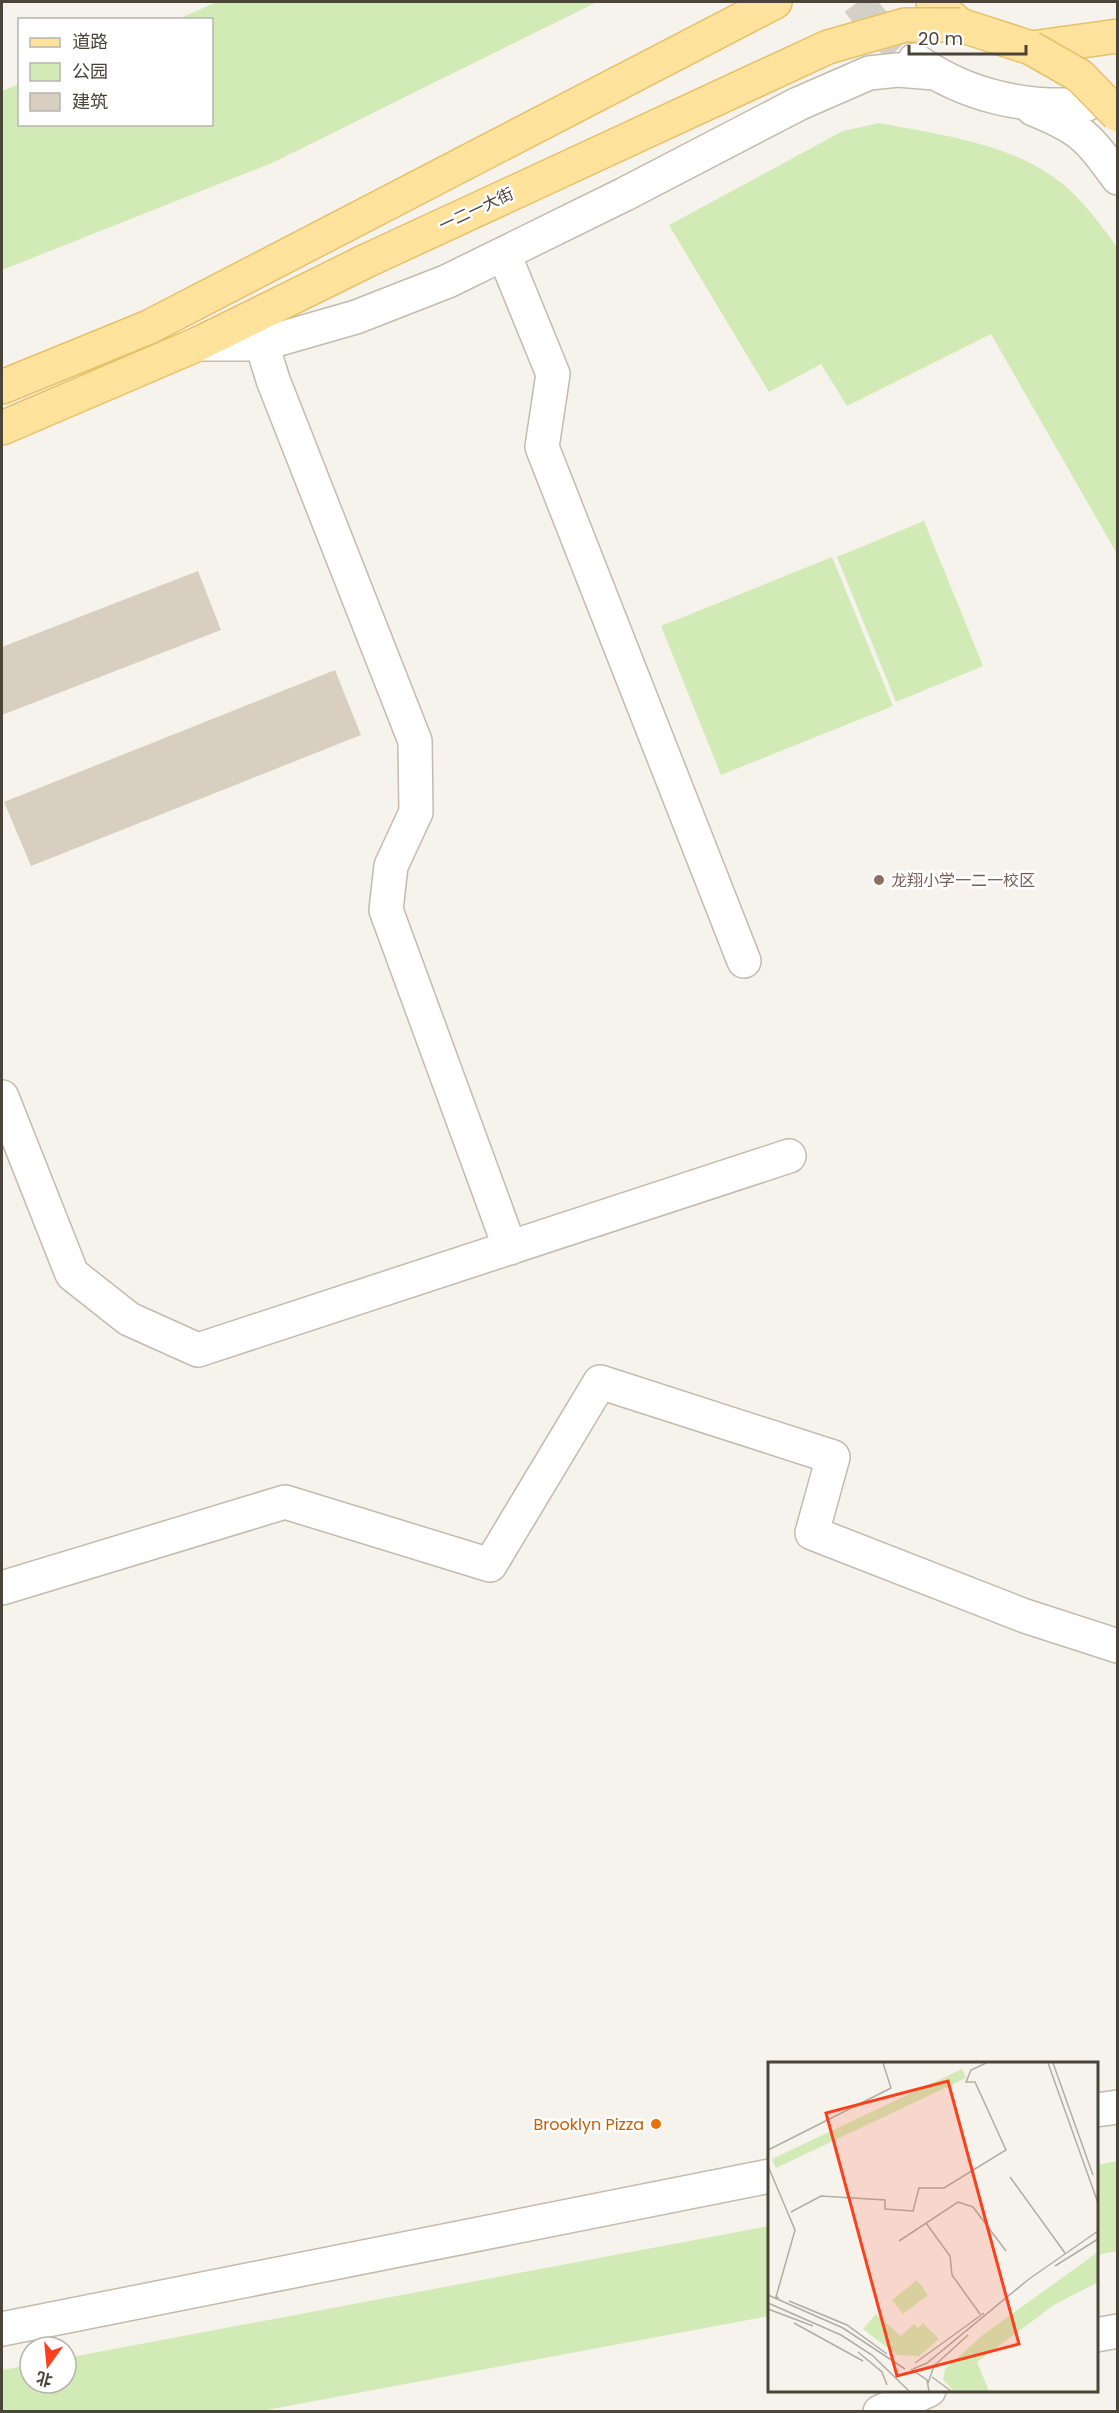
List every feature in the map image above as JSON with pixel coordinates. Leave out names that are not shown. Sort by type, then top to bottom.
[{"type":"main road","points":[[2,387],[149,327],[775,2]]},
{"type":"main road","points":[[933,2],[960,25],[1031,48],[1080,76],[1118,115]]},
{"type":"main road","name":"一二一大街","points":[[2,428],[198,344],[366,261],[828,47],[905,25],[960,25]]},
{"type":"main road","points":[[1031,48],[1118,36]]},
{"type":"street","points":[[899,48],[934,73],[981,93],[1014,102],[1063,121],[1089,139],[1118,178]]},
{"type":"street","points":[[198,344],[262,344],[356,317],[448,281],[625,194],[798,104],[869,73],[898,70],[934,73]]},
{"type":"street","points":[[1014,102],[1057,107],[1087,104]]},
{"type":"street","points":[[504,254],[553,374],[542,447],[744,961]]},
{"type":"street","points":[[262,344],[273,380],[415,741],[416,812],[392,866],[386,910],[510,1248]]},
{"type":"street","points":[[2,1097],[72,1274],[129,1319],[198,1350],[789,1156]]},
{"type":"street","points":[[2,1588],[285,1502],[490,1564],[600,1382],[833,1457],[812,1533],[1025,1616],[1118,1646]]},
{"type":"street","points":[[1098,2110],[1118,2107]]},
{"type":"street","points":[[2,2329],[768,2176]]},
{"type":"street","points":[[1098,2335],[1118,2331]]},
{"type":"street","points":[[879,2412],[927,2392]]},
{"type":"green space","points":[[217,2],[597,2],[272,163],[2,270],[2,91],[18,84],[18,126],[213,126],[213,18],[180,18]]},
{"type":"green space","points":[[879,123],[976,143],[1022,159],[1044,171],[1072,192],[1117,247],[1117,554],[991,334],[847,406],[821,364],[769,392],[669,225],[843,131]]},
{"type":"green space","points":[[924,521],[983,666],[896,702],[837,557]]},
{"type":"green space","points":[[832,557],[893,706],[721,775],[661,626]]},
{"type":"green space","points":[[1117,2161],[1117,2251],[1098,2255],[1098,2165]]},
{"type":"green space","points":[[768,2226],[768,2316],[261,2411],[2,2411],[2,2370],[18,2367],[18,2395],[78,2395],[78,2356]]},
{"type":"building","points":[[198,571],[221,630],[2,715],[2,647]]},
{"type":"building","points":[[335,670],[361,735],[31,866],[4,802]]},
{"type":"tunnel","points":[[858,2],[899,48]]},
{"type":"place","name":"龙翔小学一二一校区","points":[[879,880]]},
{"type":"place","name":"Brooklyn Pizza","points":[[656,2124]]}]
